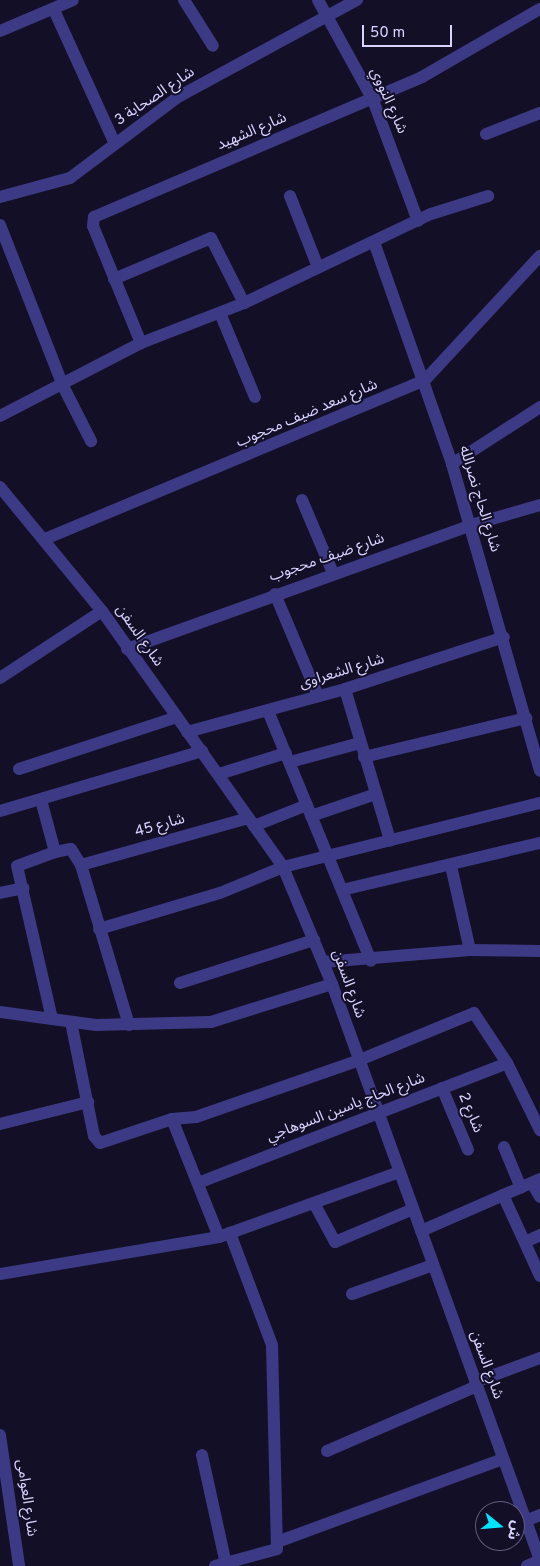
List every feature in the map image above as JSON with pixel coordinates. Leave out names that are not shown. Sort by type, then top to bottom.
[{"type":"street","points":[[0,31],[54,10],[73,0]]},
{"type":"street","points":[[184,0],[213,46]]},
{"type":"street","name":"شارع النووي","points":[[318,0],[373,100],[418,221]]},
{"type":"street","name":"شارع الصحابة 3","points":[[0,197],[70,178],[178,97],[357,0]]},
{"type":"street","name":"شارع الشهيد","points":[[142,343],[93,226],[94,217],[373,100],[422,77],[540,9]]},
{"type":"street","points":[[54,10],[116,144]]},
{"type":"street","points":[[486,134],[540,113]]},
{"type":"street","points":[[290,196],[318,267]]},
{"type":"street","points":[[0,416],[63,386],[142,343],[220,313],[418,221],[488,196]]},
{"type":"street","points":[[0,225],[63,386],[91,441]]},
{"type":"street","points":[[114,279],[211,238],[244,302]]},
{"type":"street","name":"شارع الحاج نصرالله","points":[[374,242],[425,380],[452,464],[531,721],[539,765]]},
{"type":"street","name":"شارع سعد ضيف محجوب","points":[[45,539],[425,380],[540,256]]},
{"type":"street","points":[[220,313],[255,397]]},
{"type":"street","points":[[452,464],[540,407]]},
{"type":"street","name":"شارع السفن","points":[[0,487],[45,539],[102,611],[127,649],[219,774],[283,867],[324,962],[357,1062],[400,1172],[518,1501]]},
{"type":"street","points":[[302,500],[333,573]]},
{"type":"street","name":"شارع ضيف محجوب","points":[[127,649],[333,573],[471,525],[540,505]]},
{"type":"street","points":[[275,594],[318,696]]},
{"type":"street","points":[[0,678],[102,611]]},
{"type":"street","name":"شارع الشعراوى","points":[[187,732],[344,689],[504,637]]},
{"type":"street","points":[[344,689],[390,840]]},
{"type":"street","points":[[268,710],[371,961]]},
{"type":"street","points":[[19,769],[176,718]]},
{"type":"street","points":[[364,757],[531,721]]},
{"type":"street","points":[[219,774],[360,743]]},
{"type":"street","points":[[0,811],[202,751]]},
{"type":"street","name":"شارع 45","points":[[81,865],[251,822],[309,811],[376,794]]},
{"type":"street","points":[[41,800],[55,852]]},
{"type":"street","points":[[99,929],[220,893],[283,867],[540,803]]},
{"type":"street","points":[[342,890],[451,866],[540,843]]},
{"type":"street","points":[[52,1019],[22,888],[18,862],[71,848],[81,865],[129,1025]]},
{"type":"street","points":[[451,866],[470,950]]},
{"type":"street","points":[[0,893],[22,888]]},
{"type":"street","points":[[180,983],[314,940]]},
{"type":"street","points":[[324,962],[371,961],[470,950],[540,951]]},
{"type":"street","points":[[0,1012],[71,1022],[129,1025],[211,1022],[332,984]]},
{"type":"street","points":[[71,1022],[88,1102],[100,1143],[172,1119],[196,1117],[357,1062],[474,1013],[507,1063],[540,1130]]},
{"type":"street","name":"شارع الحاج ياسين السوهاجي","points":[[198,1183],[507,1063]]},
{"type":"street","name":"شارع 2","points":[[442,1088],[468,1150]]},
{"type":"street","points":[[0,1124],[88,1102]]},
{"type":"street","points":[[172,1119],[198,1183],[225,1235],[270,1334],[277,1542],[273,1554],[220,1565],[202,1455]]},
{"type":"street","points":[[504,1147],[540,1197]]},
{"type":"street","points":[[0,1274],[225,1235],[400,1172]]},
{"type":"street","points":[[421,1231],[531,1183]]},
{"type":"street","points":[[503,1195],[540,1276]]},
{"type":"street","points":[[315,1204],[335,1242],[413,1209]]},
{"type":"street","points":[[525,1242],[540,1235]]},
{"type":"street","points":[[352,1294],[433,1265]]},
{"type":"street","points":[[327,1451],[476,1384],[540,1358]]},
{"type":"street","name":"شارع العوامى","points":[[0,1434],[19,1566]]},
{"type":"street","points":[[277,1542],[502,1459]]},
{"type":"street","points":[[525,1521],[540,1515]]},
{"type":"street","name":"شارع السفن","points":[[525,1521],[540,1560]]},
{"type":"street","points":[[527,1566],[540,1560]]}]
